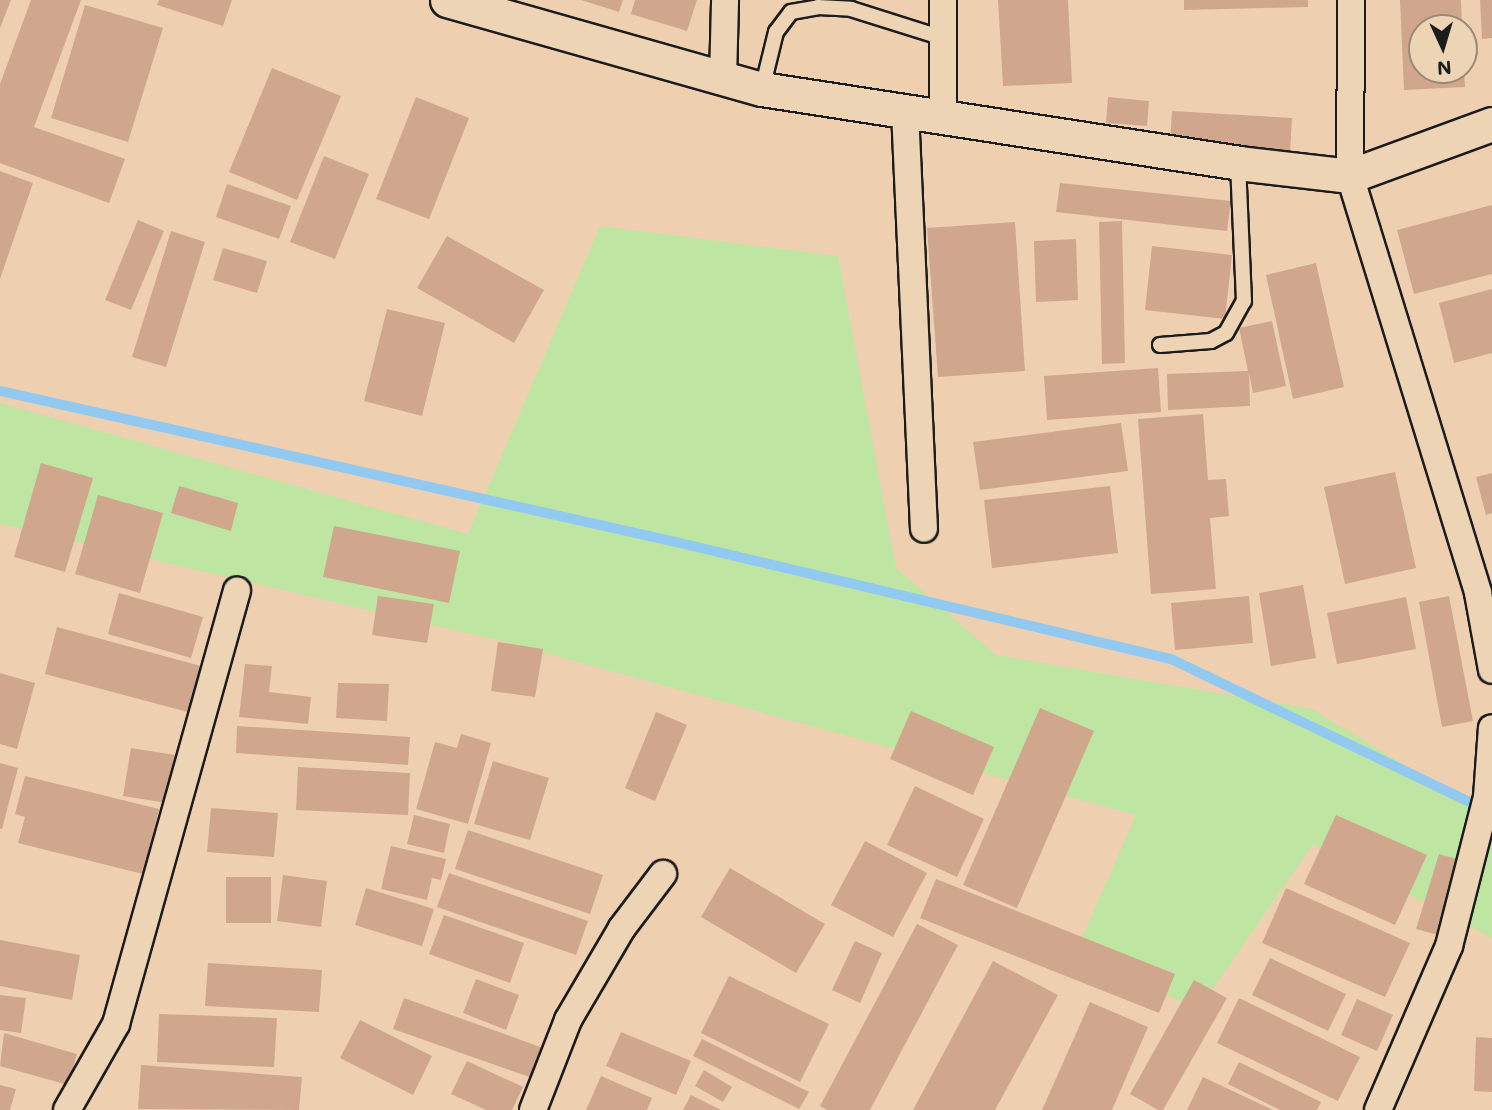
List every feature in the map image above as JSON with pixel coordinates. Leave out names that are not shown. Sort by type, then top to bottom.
[{"type":"street","points":[[447,0],[762,89],[905,111],[943,114],[1238,163],[1350,176],[1492,124]]},
{"type":"street","points":[[723,79],[725,0]]},
{"type":"street","points":[[943,0],[943,114]]},
{"type":"street","points":[[1351,0],[1350,176],[1478,593],[1492,670]]},
{"type":"street","points":[[905,111],[924,529]]},
{"type":"street","points":[[67,1110],[116,1024],[237,591]]},
{"type":"street","points":[[1378,1110],[1449,946],[1487,797],[1492,728]]},
{"type":"street","points":[[533,1110],[568,1020],[622,928],[663,874]]},
{"type":"lane","points":[[762,89],[776,32],[791,12],[818,7],[851,9],[943,38]]},
{"type":"lane","points":[[1160,345],[1211,341],[1226,333],[1244,301],[1238,163]]},
{"type":"green space","points":[[600,226],[838,256],[896,568],[996,655],[1312,709],[1492,818],[1492,938],[1313,844],[1198,1010],[1076,951],[1136,815],[505,642],[0,524],[0,403],[468,534]]},
{"type":"building","points":[[0,0],[11,0],[0,28]]},
{"type":"building","points":[[31,0],[81,0],[34,127],[125,159],[109,203],[0,163],[0,84]]},
{"type":"building","points":[[159,0],[232,0],[223,26],[157,5]]},
{"type":"building","points":[[581,0],[623,0],[619,12]]},
{"type":"building","points":[[635,0],[697,0],[687,31],[631,14]]},
{"type":"building","points":[[998,0],[1068,0],[1072,83],[1003,86]]},
{"type":"building","points":[[1184,0],[1308,0],[1308,7],[1184,10]]},
{"type":"building","points":[[1400,0],[1461,0],[1462,14],[1408,14],[1408,84],[1465,84],[1465,87],[1404,90]]},
{"type":"building","points":[[1480,0],[1492,0],[1492,38],[1482,39]]},
{"type":"building","points":[[85,5],[163,28],[128,142],[51,118]]},
{"type":"building","points":[[272,68],[341,96],[297,200],[229,172]]},
{"type":"building","points":[[416,97],[469,118],[429,219],[376,199]]},
{"type":"building","points":[[1108,97],[1149,101],[1147,126],[1106,123]]},
{"type":"building","points":[[1172,111],[1292,118],[1290,153],[1170,145]]},
{"type":"building","points":[[324,156],[369,174],[335,259],[290,242]]},
{"type":"building","points":[[0,171],[33,183],[0,279]]},
{"type":"building","points":[[1060,183],[1231,201],[1227,231],[1056,212]]},
{"type":"building","points":[[227,184],[291,206],[279,239],[216,217]]},
{"type":"building","points":[[1492,205],[1492,274],[1414,294],[1397,230]]},
{"type":"building","points":[[138,220],[164,231],[131,310],[105,300]]},
{"type":"building","points":[[1122,221],[1125,363],[1102,364],[1099,222]]},
{"type":"building","points":[[1015,222],[1025,371],[938,377],[927,228]]},
{"type":"building","points":[[171,231],[205,242],[166,367],[132,357]]},
{"type":"building","points":[[447,236],[544,290],[514,343],[417,288]]},
{"type":"building","points":[[1076,239],[1078,300],[1036,302],[1034,241]]},
{"type":"building","points":[[1152,246],[1232,255],[1225,319],[1145,310]]},
{"type":"building","points":[[223,248],[267,261],[257,293],[213,280]]},
{"type":"building","points":[[1316,263],[1344,387],[1293,399],[1266,275]]},
{"type":"building","points":[[1492,289],[1492,353],[1454,363],[1439,303]]},
{"type":"building","points":[[387,309],[445,323],[422,416],[364,401]]},
{"type":"building","points":[[1272,321],[1286,386],[1253,393],[1249,373],[1250,406],[1168,410],[1167,374],[1248,371],[1239,328]]},
{"type":"building","points":[[1158,368],[1161,412],[1047,420],[1044,376]]},
{"type":"building","points":[[1203,414],[1208,480],[1226,479],[1229,516],[1210,518],[1216,589],[1151,594],[1138,419]]},
{"type":"building","points":[[1121,423],[1128,471],[980,490],[973,442]]},
{"type":"building","points":[[41,463],[93,478],[65,572],[14,557]]},
{"type":"building","points":[[1395,472],[1416,568],[1345,584],[1324,487]]},
{"type":"building","points":[[1492,473],[1492,513],[1486,515],[1476,477]]},
{"type":"building","points":[[179,486],[238,503],[231,531],[171,513]]},
{"type":"building","points":[[1110,486],[1118,553],[992,568],[984,500]]},
{"type":"building","points":[[98,495],[163,513],[140,593],[75,574]]},
{"type":"building","points":[[334,526],[460,551],[449,603],[323,577]]},
{"type":"building","points":[[1303,585],[1316,658],[1271,666],[1259,593]]},
{"type":"building","points":[[119,593],[203,617],[191,658],[108,634]]},
{"type":"building","points":[[378,596],[434,604],[427,643],[372,635]]},
{"type":"building","points":[[1249,596],[1253,643],[1175,650],[1171,603]]},
{"type":"building","points":[[1449,596],[1473,721],[1442,727],[1419,602]]},
{"type":"building","points":[[1406,597],[1416,649],[1337,664],[1327,613]]},
{"type":"building","points":[[57,627],[212,669],[199,715],[45,674]]},
{"type":"building","points":[[498,642],[543,649],[535,697],[491,691]]},
{"type":"building","points":[[245,664],[272,666],[269,692],[311,697],[308,724],[239,717]]},
{"type":"building","points":[[0,673],[35,683],[17,749],[0,744]]},
{"type":"building","points":[[338,683],[389,684],[387,721],[336,718]]},
{"type":"building","points":[[1040,708],[1094,731],[1017,908],[963,885]]},
{"type":"building","points":[[911,711],[994,747],[973,795],[890,759]]},
{"type":"building","points":[[656,712],[687,725],[655,801],[625,788]]},
{"type":"building","points":[[237,726],[410,737],[408,765],[236,753]]},
{"type":"building","points":[[461,734],[491,743],[468,824],[416,809],[435,742],[457,748]]},
{"type":"building","points":[[131,748],[175,755],[167,803],[123,796]]},
{"type":"building","points":[[493,761],[549,778],[530,840],[474,824]]},
{"type":"building","points":[[0,763],[18,768],[2,829],[0,829]]},
{"type":"building","points":[[298,767],[410,773],[408,815],[296,810]]},
{"type":"building","points":[[25,776],[159,809],[143,874],[18,843],[25,817],[15,814]]},
{"type":"building","points":[[915,786],[984,819],[957,877],[887,845]]},
{"type":"building","points":[[211,808],[278,813],[274,857],[207,852]]},
{"type":"building","points":[[414,815],[450,824],[444,853],[407,844]]},
{"type":"building","points":[[1336,815],[1427,855],[1395,925],[1304,884]]},
{"type":"building","points":[[468,830],[603,875],[590,914],[455,869]]},
{"type":"building","points":[[865,841],[927,873],[893,937],[831,905]]},
{"type":"building","points":[[391,846],[446,859],[441,880],[432,878],[427,900],[381,889]]},
{"type":"building","points":[[1439,854],[1460,860],[1438,935],[1416,929]]},
{"type":"building","points":[[730,868],[825,924],[796,973],[701,917]]},
{"type":"building","points":[[449,873],[588,921],[576,955],[437,907]]},
{"type":"building","points":[[283,875],[327,881],[321,927],[277,921]]},
{"type":"building","points":[[226,877],[271,877],[271,923],[226,923]]},
{"type":"building","points":[[936,879],[1175,974],[1159,1013],[920,918]]},
{"type":"building","points":[[366,888],[434,909],[422,946],[355,925]]},
{"type":"building","points":[[1286,888],[1410,943],[1385,997],[1262,943]]},
{"type":"building","points":[[444,915],[524,943],[510,983],[429,954]]},
{"type":"building","points":[[917,924],[958,945],[870,1110],[827,1110],[820,1106]]},
{"type":"building","points":[[0,940],[80,955],[72,1000],[0,986]]},
{"type":"building","points":[[855,941],[882,953],[860,1003],[832,990]]},
{"type":"building","points":[[1270,958],[1346,994],[1328,1031],[1252,995]]},
{"type":"building","points":[[993,961],[1058,995],[995,1110],[913,1110]]},
{"type":"building","points":[[208,963],[322,970],[319,1012],[205,1006]]},
{"type":"building","points":[[729,976],[829,1024],[800,1082],[701,1033]]},
{"type":"building","points":[[476,979],[519,995],[506,1030],[463,1013]]},
{"type":"building","points":[[1194,980],[1227,998],[1163,1110],[1158,1110],[1130,1094]]},
{"type":"building","points":[[0,995],[26,998],[21,1033],[0,1030]]},
{"type":"building","points":[[404,998],[546,1049],[535,1079],[393,1029]]},
{"type":"building","points":[[1239,998],[1360,1057],[1338,1101],[1217,1043]]},
{"type":"building","points":[[1357,999],[1393,1015],[1377,1051],[1341,1035]]},
{"type":"building","points":[[1090,1002],[1148,1027],[1112,1110],[1042,1110]]},
{"type":"building","points":[[159,1014],[277,1018],[274,1067],[157,1062]]},
{"type":"building","points":[[360,1020],[432,1056],[413,1095],[340,1058]]},
{"type":"building","points":[[621,1032],[691,1061],[676,1095],[606,1066]]},
{"type":"building","points":[[4,1033],[77,1054],[68,1085],[0,1066]]},
{"type":"building","points":[[1476,1037],[1492,1038],[1492,1092],[1474,1091]]},
{"type":"building","points":[[702,1039],[809,1092],[799,1109],[693,1056]]},
{"type":"building","points":[[467,1061],[523,1087],[512,1110],[486,1110],[451,1094]]},
{"type":"building","points":[[1239,1062],[1321,1102],[1317,1110],[1280,1110],[1228,1084]]},
{"type":"building","points":[[141,1065],[302,1077],[299,1110],[138,1109]]},
{"type":"building","points":[[704,1070],[732,1087],[723,1102],[695,1086]]},
{"type":"building","points":[[601,1076],[652,1098],[647,1110],[586,1110]]},
{"type":"building","points":[[1203,1077],[1273,1110],[1187,1110]]},
{"type":"building","points":[[0,1085],[16,1089],[10,1110],[0,1110]]},
{"type":"building","points":[[691,1095],[721,1110],[683,1110]]},
{"type":"waterway","points":[[0,391],[676,542],[1171,659],[1482,808]]}]
